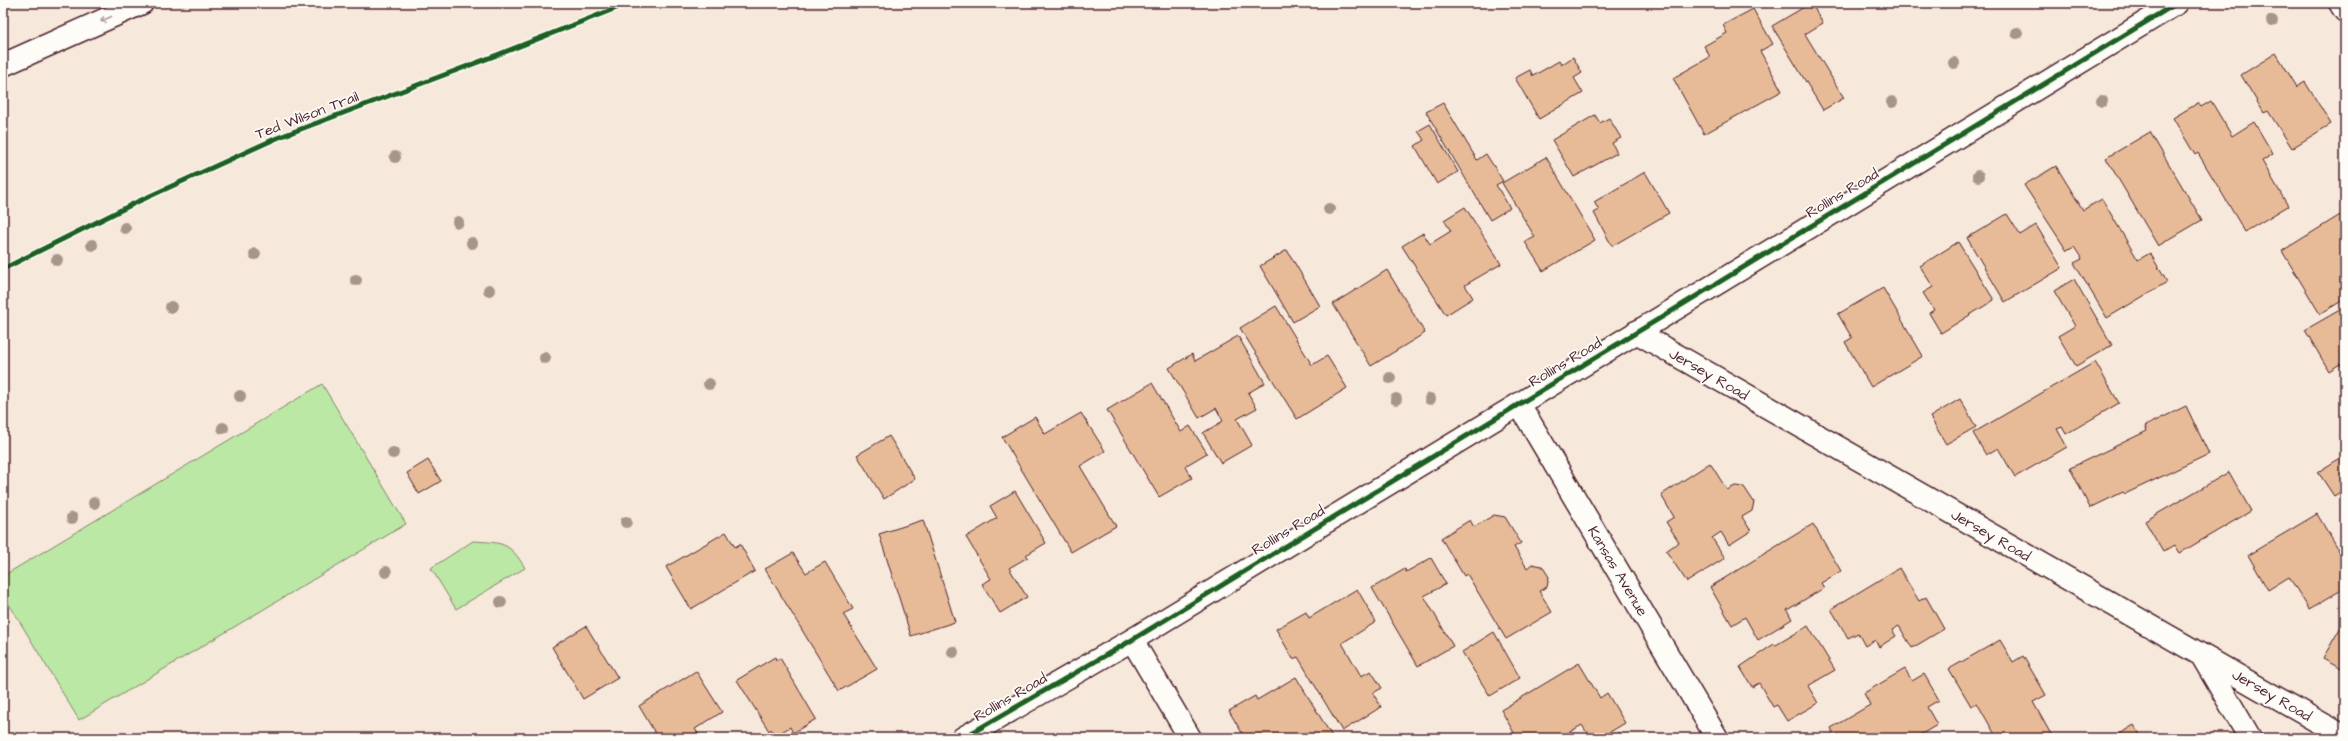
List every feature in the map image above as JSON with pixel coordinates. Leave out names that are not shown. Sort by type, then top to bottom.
[{"type":"main road","points":[[3,65],[142,3]]},
{"type":"main road","name":"Rollins Road","points":[[963,738],[1132,640],[2177,3]]},
{"type":"main road","points":[[2340,3],[2345,11]]},
{"type":"main road","name":"Jersey Road","points":[[1636,332],[2345,737]]},
{"type":"main road","name":"Kansas Avenue","points":[[1519,404],[1717,738]]},
{"type":"main road","points":[[1132,640],[1190,738]]},
{"type":"main road","points":[[2202,655],[2250,738]]},
{"type":"green space","points":[[322,384],[406,524],[79,720],[3,594],[3,576]]},
{"type":"green space","points":[[473,541],[491,542],[504,545],[514,553],[525,568],[456,609],[431,568]]},
{"type":"building","points":[[1811,3],[1823,23],[1805,34],[1844,98],[1823,110],[1772,26]]},
{"type":"building","points":[[1753,9],[1773,44],[1760,51],[1782,91],[1704,134],[1673,78],[1710,57],[1704,46],[1727,33],[1723,25]]},
{"type":"building","points":[[2276,53],[2297,87],[2305,82],[2331,124],[2292,148],[2268,111],[2264,113],[2241,75]]},
{"type":"building","points":[[1573,57],[1582,73],[1574,78],[1583,93],[1539,119],[1515,78],[1530,70],[1533,76],[1559,61],[1561,65]]},
{"type":"building","points":[[2211,101],[2232,136],[2254,122],[2273,154],[2262,161],[2288,206],[2245,232],[2198,153],[2195,155],[2173,118],[2198,103],[2201,107]]},
{"type":"building","points":[[1443,103],[1477,160],[1486,154],[1503,181],[1496,185],[1510,208],[1490,220],[1426,112]]},
{"type":"building","points":[[1595,115],[1600,123],[1609,118],[1621,138],[1612,143],[1617,153],[1574,177],[1552,140]]},
{"type":"building","points":[[1430,124],[1458,172],[1437,184],[1415,146],[1424,140],[1418,131]]},
{"type":"building","points":[[2150,132],[2202,220],[2158,246],[2106,158]]},
{"type":"building","points":[[1546,157],[1595,240],[1543,271],[1525,242],[1535,237],[1502,183]]},
{"type":"building","points":[[2056,166],[2083,210],[2102,199],[2138,260],[2150,253],[2167,282],[2107,318],[2074,263],[2082,259],[2074,247],[2067,251],[2024,185]]},
{"type":"building","points":[[1645,172],[1669,213],[1612,246],[1594,213],[1599,210],[1594,202]]},
{"type":"building","points":[[1465,207],[1501,264],[1465,285],[1473,298],[1446,315],[1402,246],[1423,233],[1430,244],[1451,231],[1444,220]]},
{"type":"building","points":[[2345,212],[2345,261],[2340,264],[2345,271],[2345,299],[2320,314],[2282,251]]},
{"type":"building","points":[[2007,214],[2020,235],[2036,225],[2062,268],[2005,302],[1967,238]]},
{"type":"building","points":[[1958,242],[1994,300],[1941,333],[1929,313],[1934,310],[1923,293],[1933,287],[1920,266]]},
{"type":"building","points":[[1287,250],[1320,306],[1293,322],[1260,266]]},
{"type":"building","points":[[1387,270],[1425,333],[1371,366],[1333,304]]},
{"type":"building","points":[[2074,279],[2112,345],[2076,366],[2058,336],[2075,326],[2054,291]]},
{"type":"building","points":[[1883,288],[1923,356],[1871,387],[1845,342],[1852,338],[1838,314]]},
{"type":"building","points":[[1276,306],[1312,365],[1327,356],[1347,388],[1297,419],[1240,328]]},
{"type":"building","points":[[2345,307],[2345,373],[2340,364],[2329,371],[2305,330]]},
{"type":"building","points":[[1238,336],[1265,383],[1248,393],[1257,408],[1237,419],[1252,445],[1221,463],[1203,433],[1223,421],[1216,408],[1199,418],[1169,368],[1192,354],[1195,361]]},
{"type":"building","points":[[2095,362],[2119,403],[2066,434],[2062,427],[2057,429],[2067,447],[2015,477],[1998,448],[1986,455],[1973,433]]},
{"type":"building","points":[[1152,383],[1181,432],[1190,426],[1207,453],[1185,466],[1192,478],[1159,497],[1107,410]]},
{"type":"building","points":[[1960,399],[1976,427],[1946,444],[1930,417]]},
{"type":"building","points":[[2186,406],[2209,454],[2125,494],[2123,492],[2090,508],[2070,468],[2147,431],[2145,426]]},
{"type":"building","points":[[1081,413],[1105,451],[1080,466],[1116,526],[1071,552],[1002,437],[1035,417],[1045,434]]},
{"type":"building","points":[[889,436],[915,479],[884,499],[857,455]]},
{"type":"building","points":[[2345,455],[2345,489],[2334,496],[2318,472]]},
{"type":"building","points":[[428,460],[441,481],[419,494],[407,473]]},
{"type":"building","points":[[1710,463],[1727,490],[1735,486],[1744,487],[1754,502],[1752,511],[1742,517],[1751,531],[1729,545],[1721,532],[1712,538],[1725,558],[1687,582],[1666,551],[1679,542],[1666,522],[1674,517],[1661,495]]},
{"type":"building","points":[[2229,472],[2251,511],[2180,553],[2175,545],[2163,552],[2145,521]]},
{"type":"building","points":[[1015,491],[1046,543],[1026,555],[1028,557],[1009,568],[1027,597],[1000,613],[982,584],[991,579],[966,537],[997,518],[990,506]]},
{"type":"building","points":[[2317,514],[2345,561],[2345,588],[2309,609],[2289,577],[2268,590],[2248,555]]},
{"type":"building","points":[[1494,515],[1505,517],[1521,543],[1514,547],[1527,568],[1532,564],[1542,566],[1549,577],[1547,587],[1539,591],[1552,612],[1506,639],[1467,574],[1464,576],[1441,538],[1470,520],[1474,527]]},
{"type":"building","points":[[923,520],[955,622],[911,636],[879,534]]},
{"type":"building","points":[[1813,524],[1841,571],[1821,583],[1824,588],[1787,610],[1792,619],[1758,640],[1745,617],[1732,625],[1710,587]]},
{"type":"building","points":[[726,532],[735,547],[740,544],[755,571],[691,609],[666,567]]},
{"type":"building","points":[[793,553],[806,573],[825,562],[853,609],[843,614],[877,669],[839,691],[765,569]]},
{"type":"building","points":[[1431,558],[1446,584],[1424,596],[1453,646],[1418,666],[1372,588],[1405,569],[1406,572]]},
{"type":"building","points":[[1899,568],[1919,601],[1926,597],[1944,629],[1912,648],[1899,626],[1892,630],[1896,636],[1879,647],[1875,640],[1865,646],[1858,633],[1848,638],[1831,609]]},
{"type":"building","points":[[1357,589],[1376,622],[1342,643],[1361,676],[1371,671],[1382,688],[1373,693],[1381,707],[1342,731],[1298,657],[1293,659],[1276,629],[1306,612],[1309,618]]},
{"type":"building","points":[[2342,625],[2345,627],[2345,670],[2323,658]]},
{"type":"building","points":[[586,626],[618,678],[583,699],[552,647]]},
{"type":"building","points":[[1808,626],[1835,670],[1808,686],[1818,703],[1787,721],[1777,705],[1773,707],[1759,683],[1752,687],[1740,667],[1774,644],[1776,645]]},
{"type":"building","points":[[1494,632],[1520,678],[1490,696],[1462,652]]},
{"type":"building","points":[[2000,640],[2013,662],[2023,656],[2046,695],[2033,702],[2053,738],[1997,738],[1977,703],[1971,706],[1949,669]]},
{"type":"building","points":[[775,657],[776,660],[780,658],[816,719],[793,733],[790,727],[775,736],[771,729],[769,731],[737,680]]},
{"type":"building","points":[[1579,663],[1600,698],[1607,693],[1625,723],[1600,738],[1590,738],[1582,725],[1559,738],[1517,738],[1501,710]]},
{"type":"building","points":[[1905,669],[1912,681],[1924,674],[1939,700],[1927,707],[1937,725],[1915,738],[1827,738],[1834,734],[1831,728],[1870,705],[1864,693]]},
{"type":"building","points":[[696,671],[722,712],[695,729],[701,738],[658,738],[639,706]]},
{"type":"building","points":[[1296,677],[1333,738],[1273,738],[1271,736],[1268,738],[1245,738],[1229,711],[1255,696],[1257,700]]},
{"type":"building","points":[[2134,725],[2142,738],[2112,738]]},
{"type":"building","points":[[1619,732],[1622,738],[1609,738]]},
{"type":"cycle path","name":"Ted Wilson Trail","points":[[3,269],[137,202],[277,138],[497,55],[629,3]]},
{"type":"cycle path","points":[[963,738],[1132,640],[2177,3]]}]
